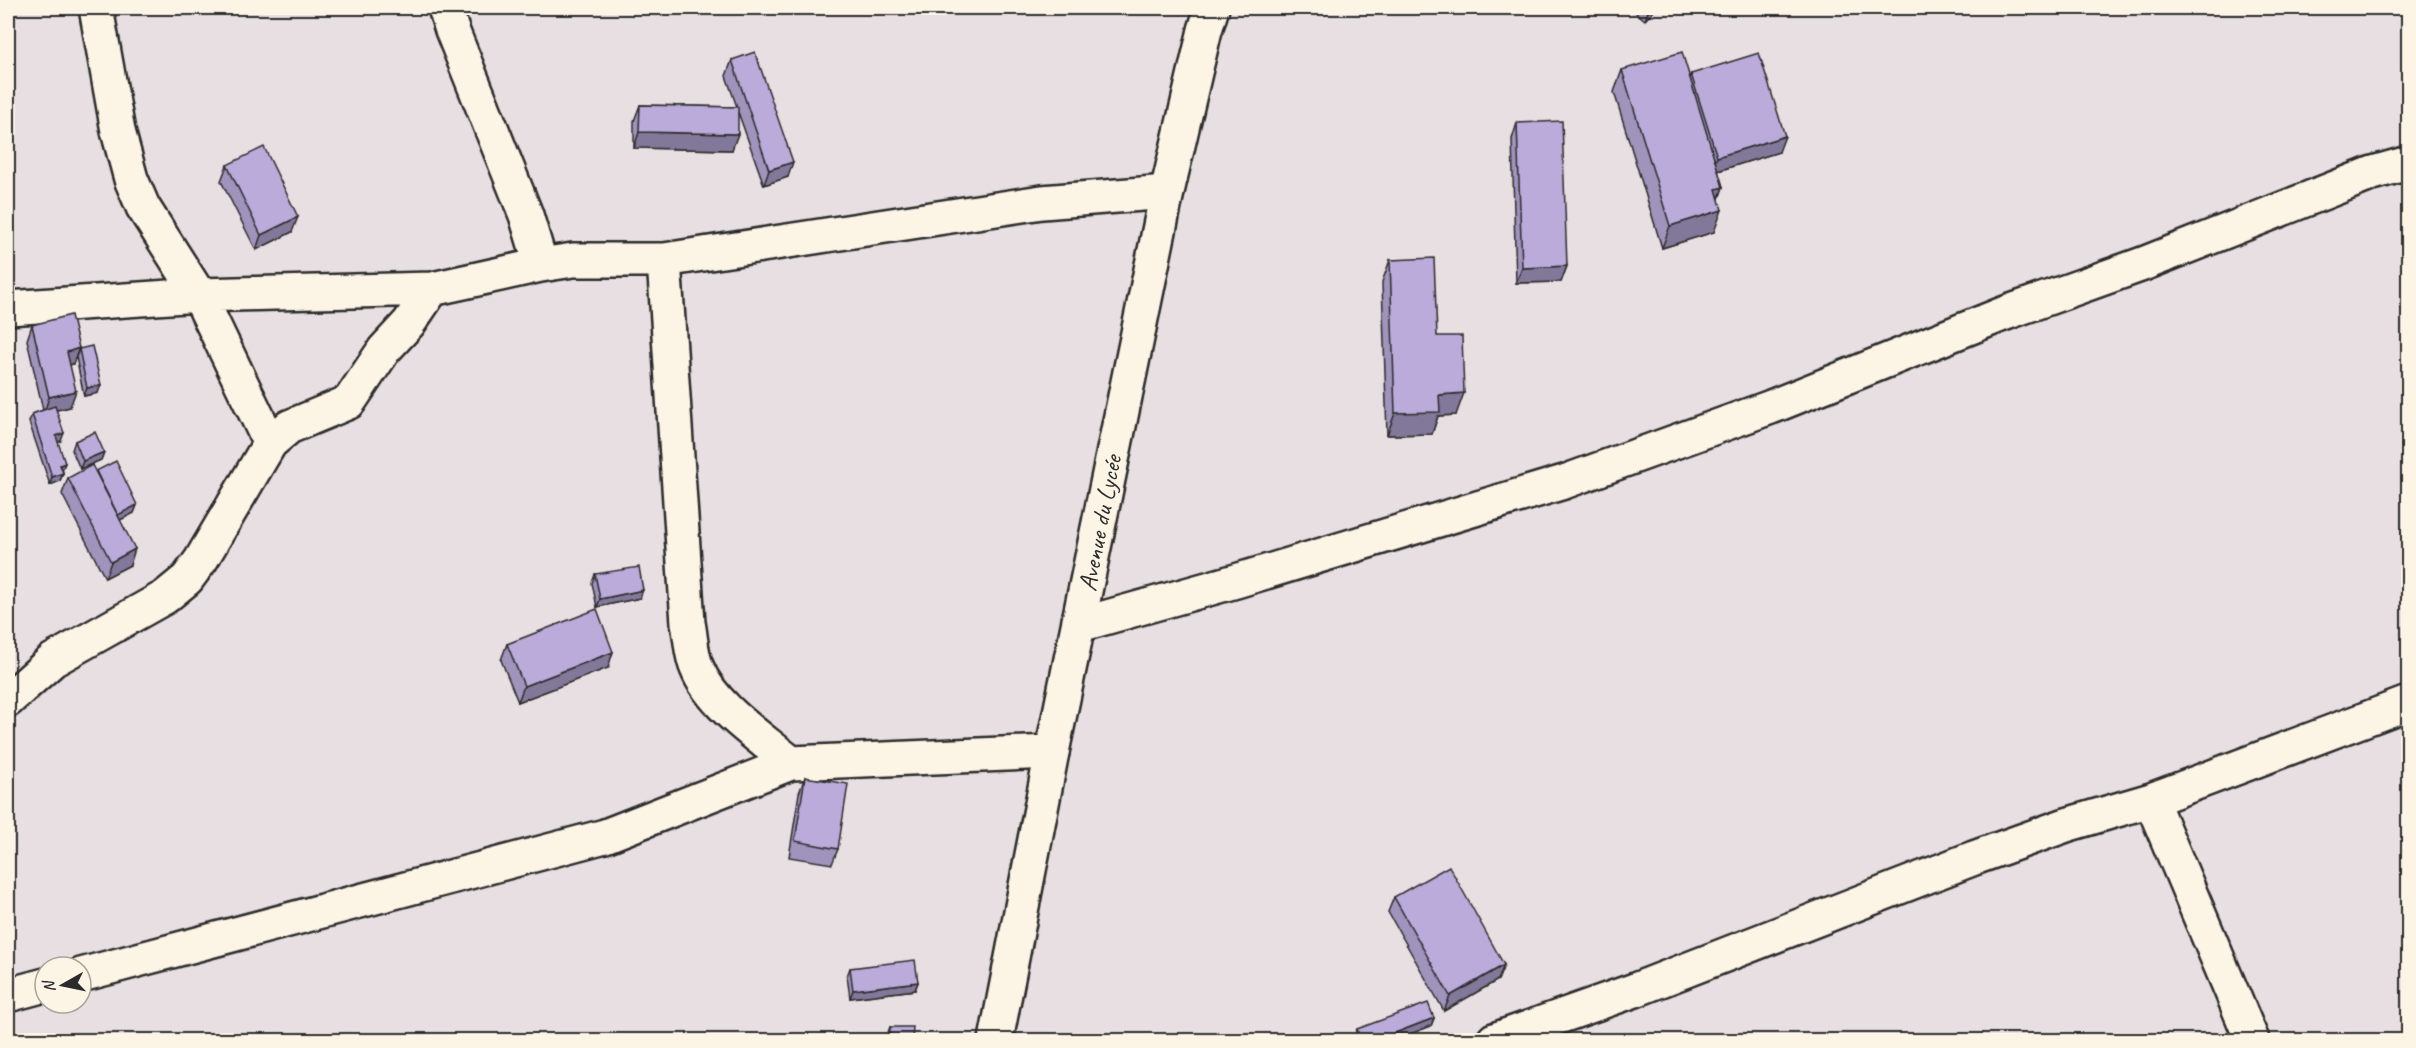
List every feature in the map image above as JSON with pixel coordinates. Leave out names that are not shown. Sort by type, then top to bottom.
[{"type":"street","points":[[96,8],[118,131],[131,179],[143,207],[199,295],[270,443]]},
{"type":"street","points":[[445,8],[526,215],[541,265]]},
{"type":"street","name":"Avenue du Lycée","points":[[996,1041],[1052,752],[1167,192],[1212,8]]},
{"type":"street","points":[[1079,625],[1236,582],[1564,482],[1771,407],[2003,314],[2143,264],[2373,173],[2409,163]]},
{"type":"street","points":[[8,308],[199,295],[432,290],[573,260],[664,260],[1042,202],[1167,192]]},
{"type":"street","points":[[664,260],[688,622],[695,666],[706,687],[720,702],[791,763]]},
{"type":"street","points":[[8,700],[53,660],[165,597],[187,579],[201,560],[270,443],[289,427],[349,402],[384,350],[409,323],[432,290]]},
{"type":"street","points":[[1494,1041],[1635,990],[1974,858],[2066,825],[2151,800],[2409,703]]},
{"type":"street","points":[[93,972],[604,836],[791,763],[1052,752]]},
{"type":"street","points":[[2151,800],[2252,1041]]},
{"type":"street","points":[[8,995],[33,988]]},
{"type":"building","points":[[755,52],[793,162],[769,170],[732,60]]},
{"type":"building","points":[[1682,52],[1723,187],[1716,189],[1722,210],[1670,226],[1622,70]]},
{"type":"building","points":[[1759,53],[1785,136],[1717,157],[1691,74]]},
{"type":"building","points":[[640,105],[738,107],[738,134],[639,132]]},
{"type":"building","points":[[1562,121],[1567,266],[1522,268],[1517,123]]},
{"type":"building","points":[[264,147],[298,217],[261,235],[227,165]]},
{"type":"building","points":[[8,168],[14,189],[8,191]]},
{"type":"building","points":[[1434,258],[1437,336],[1462,336],[1464,393],[1439,395],[1440,412],[1395,413],[1390,260]]},
{"type":"building","points":[[71,315],[79,348],[67,352],[76,391],[49,397],[32,325]]},
{"type":"building","points":[[92,346],[101,385],[87,388],[79,349]]},
{"type":"building","points":[[55,406],[64,433],[56,436],[65,463],[60,465],[63,473],[52,477],[32,414]]},
{"type":"building","points":[[95,432],[104,452],[83,461],[75,441]]},
{"type":"building","points":[[116,461],[137,505],[118,515],[96,471]]},
{"type":"building","points":[[92,465],[135,549],[111,562],[68,478]]},
{"type":"building","points":[[639,567],[643,590],[600,599],[595,574]]},
{"type":"building","points":[[597,609],[613,652],[524,686],[507,644]]},
{"type":"building","points":[[805,777],[848,784],[838,849],[795,841]]},
{"type":"building","points":[[1449,866],[1504,965],[1450,996],[1394,897]]},
{"type":"building","points":[[915,960],[918,982],[853,990],[850,968]]},
{"type":"building","points":[[1428,1003],[1434,1018],[1374,1041],[1361,1041],[1357,1029]]},
{"type":"building","points":[[890,1027],[913,1027],[912,1041],[890,1041]]}]
